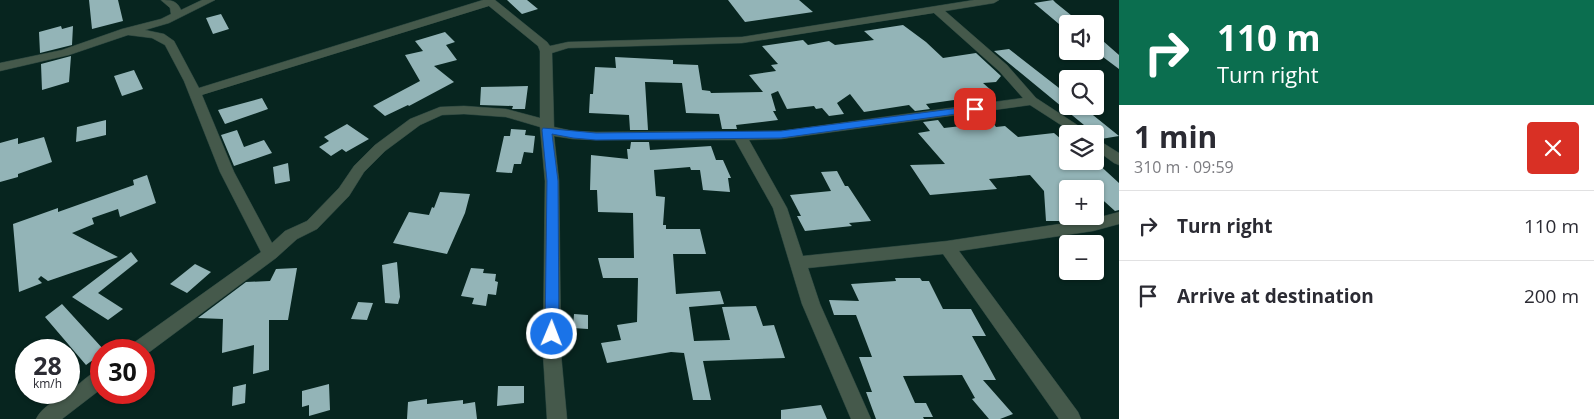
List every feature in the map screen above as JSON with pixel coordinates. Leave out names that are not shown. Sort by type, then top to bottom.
[{"type":"street","points":[[166,0],[175,7],[166,38]]},
{"type":"street","points":[[0,67],[65,53],[126,31],[173,17],[210,0]]},
{"type":"street","points":[[194,93],[490,1],[543,44],[546,51],[547,127],[552,181],[552,354],[557,419]]},
{"type":"street","points":[[546,51],[576,45],[742,40],[988,1]]},
{"type":"street","points":[[936,9],[1003,68],[1032,101],[1071,125]]},
{"type":"street","points":[[126,31],[166,38],[186,73],[227,172],[270,254]]},
{"type":"street","points":[[153,339],[270,254],[291,235],[312,225],[326,212],[359,169],[380,148],[414,122],[427,116],[448,111],[485,110],[506,113],[573,135],[740,136],[790,134],[1032,101]]},
{"type":"street","points":[[740,136],[780,208],[811,304],[861,419]]},
{"type":"street","points":[[1104,149],[1119,160]]},
{"type":"street","points":[[797,263],[947,247],[1093,225],[1119,218]]},
{"type":"street","points":[[947,247],[1071,419]]},
{"type":"street","points":[[46,419],[90,386]]},
{"type":"building","points":[[89,0],[118,0],[123,21],[92,29]]},
{"type":"building","points":[[507,0],[527,0],[538,9],[522,14]]},
{"type":"building","points":[[728,0],[799,0],[813,12],[745,22]]},
{"type":"building","points":[[1053,0],[1071,15],[1059,15],[1059,24],[1034,3]]},
{"type":"building","points":[[221,14],[229,29],[213,34],[206,18]]},
{"type":"building","points":[[903,25],[926,42],[943,58],[976,53],[1001,76],[996,82],[983,83],[992,91],[972,93],[979,102],[965,104],[961,99],[926,104],[930,109],[915,111],[909,105],[864,112],[850,94],[837,103],[844,114],[829,116],[822,108],[816,109],[814,106],[787,109],[778,91],[771,94],[776,111],[773,111],[778,120],[736,125],[737,129],[722,129],[719,114],[686,113],[682,83],[645,82],[648,130],[630,130],[629,115],[589,113],[590,94],[593,94],[595,67],[616,68],[615,57],[673,60],[673,64],[698,65],[702,90],[710,91],[711,93],[763,92],[749,75],[776,71],[771,65],[778,64],[762,46],[803,40],[808,45],[829,41],[835,45],[874,40],[864,31]]},
{"type":"building","points":[[61,26],[62,29],[73,26],[72,45],[40,53],[39,32]]},
{"type":"building","points":[[445,32],[455,42],[446,45],[457,60],[434,66],[454,82],[409,106],[385,116],[373,106],[420,81],[405,55],[423,51],[415,41]]},
{"type":"building","points":[[1104,42],[1119,55],[1119,69],[1104,58]]},
{"type":"building","points":[[1009,49],[1059,88],[1059,104],[994,51]]},
{"type":"building","points":[[71,56],[69,82],[42,90],[41,64]]},
{"type":"building","points":[[134,70],[143,89],[122,96],[114,76]]},
{"type":"building","points":[[528,86],[525,109],[512,109],[513,106],[480,105],[481,87]]},
{"type":"building","points":[[262,98],[268,109],[225,124],[218,110]]},
{"type":"building","points":[[986,113],[996,127],[1005,126],[1018,137],[1054,133],[1059,137],[1059,170],[1104,169],[1119,183],[1119,210],[1115,211],[1104,201],[1104,180],[1059,180],[1059,221],[1046,221],[1044,191],[1030,175],[989,179],[997,189],[930,195],[910,165],[945,164],[918,133],[930,131],[923,122],[938,120],[944,128],[979,124],[972,115]]},
{"type":"building","points":[[1072,115],[1093,115],[1119,136],[1104,138],[1104,125],[1084,125]]},
{"type":"building","points":[[106,120],[106,135],[76,142],[77,127]]},
{"type":"building","points":[[347,124],[369,139],[346,152],[342,149],[331,156],[319,147],[329,141],[324,137]]},
{"type":"building","points":[[511,129],[526,130],[525,135],[535,136],[533,153],[524,152],[521,164],[514,164],[512,173],[496,172],[504,136],[510,136]]},
{"type":"building","points":[[237,130],[244,147],[264,140],[272,153],[234,166],[221,135]]},
{"type":"building","points":[[44,137],[52,162],[18,174],[18,177],[0,182],[0,143],[18,138],[18,144]]},
{"type":"building","points":[[631,142],[649,142],[650,150],[711,146],[716,160],[723,160],[731,178],[728,178],[730,192],[703,190],[700,170],[691,170],[690,167],[654,170],[656,196],[665,197],[663,225],[666,225],[666,229],[700,229],[706,254],[673,254],[676,294],[720,291],[724,304],[689,307],[694,341],[730,340],[722,307],[756,306],[763,326],[774,325],[785,358],[703,361],[711,400],[693,400],[684,353],[671,352],[607,363],[601,343],[621,340],[617,325],[637,322],[638,278],[603,278],[598,258],[634,258],[633,213],[598,212],[597,190],[590,190],[591,155],[628,159],[627,149],[630,149]]},
{"type":"building","points":[[288,163],[290,181],[275,184],[273,167]]},
{"type":"building","points":[[837,171],[845,186],[848,186],[871,221],[849,223],[852,226],[805,231],[797,216],[801,216],[790,195],[831,191],[821,172]]},
{"type":"building","points":[[147,175],[156,203],[120,217],[118,209],[92,218],[94,224],[72,233],[118,257],[48,281],[41,276],[38,279],[42,283],[19,292],[13,224],[58,208],[58,212],[134,185],[133,180]]},
{"type":"building","points":[[440,192],[470,194],[465,213],[447,254],[393,243],[409,212],[429,215]]},
{"type":"building","points":[[131,252],[138,261],[98,293],[123,309],[108,320],[72,297]]},
{"type":"building","points":[[397,262],[400,297],[398,304],[385,303],[382,265]]},
{"type":"building","points":[[195,264],[211,272],[187,293],[170,284]]},
{"type":"building","points":[[297,268],[288,320],[269,320],[269,370],[253,374],[254,345],[222,353],[223,319],[198,318],[246,282],[270,281],[276,269]]},
{"type":"building","points":[[471,268],[484,269],[483,273],[496,274],[495,281],[498,282],[496,295],[488,294],[486,306],[472,304],[474,298],[461,296]]},
{"type":"building","points":[[895,278],[920,278],[922,281],[929,281],[943,309],[971,309],[986,336],[972,336],[996,380],[983,380],[1013,414],[1000,419],[989,419],[972,399],[975,398],[962,375],[903,376],[915,403],[926,403],[933,417],[923,417],[924,419],[876,419],[866,392],[872,392],[859,357],[872,357],[856,315],[834,315],[829,300],[859,301],[851,284],[896,281]]},
{"type":"building","points":[[358,302],[373,303],[367,320],[351,319]]},
{"type":"building","points":[[62,304],[94,339],[90,339],[90,362],[86,365],[80,358],[80,339],[64,339],[45,317]]},
{"type":"building","points":[[574,314],[588,315],[588,329],[573,328]]},
{"type":"building","points":[[246,384],[245,403],[232,406],[233,387]]},
{"type":"building","points":[[329,384],[330,410],[309,416],[309,405],[302,407],[302,391]]},
{"type":"building","points":[[498,386],[524,386],[524,403],[497,406]]},
{"type":"building","points":[[427,399],[427,404],[463,400],[463,404],[475,402],[477,419],[407,419],[408,402]]},
{"type":"building","points":[[821,405],[827,419],[781,419],[781,410]]},
{"type":"route","points":[[552,334],[552,181],[547,130],[573,135],[596,136],[740,136],[781,134],[975,109]]}]
